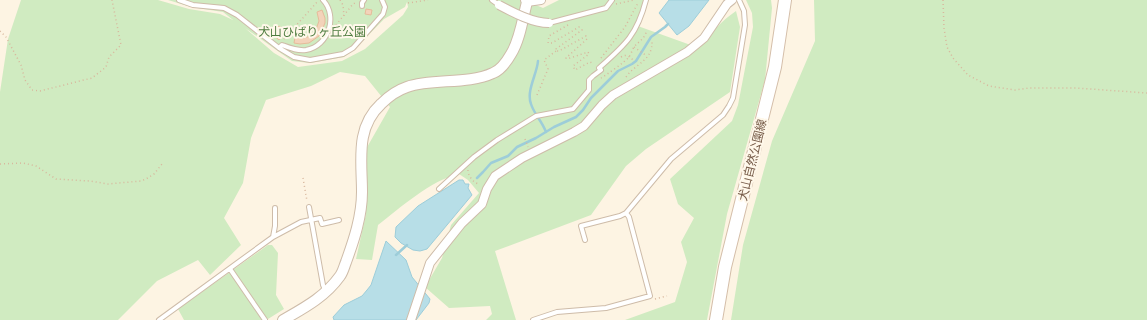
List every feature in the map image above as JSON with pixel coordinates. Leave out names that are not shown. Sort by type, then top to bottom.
[{"type":"main road","name":"犬山自然公園線","points":[[716,320],[725,267],[775,67],[785,0]]},
{"type":"street","points":[[283,320],[312,303],[326,292],[341,275],[360,217],[362,193],[360,155],[361,141],[367,125],[381,104],[406,88],[419,84],[494,73],[503,66],[512,53],[526,1],[541,0]]},
{"type":"street","points":[[411,320],[430,263],[462,223],[482,204],[487,189],[495,176],[522,158],[560,140],[584,126],[602,105],[613,95],[687,52],[704,38],[727,4],[732,0]]},
{"type":"street","points":[[499,5],[542,23],[549,23]]},
{"type":"lane","points":[[179,0],[193,5],[224,8],[237,15],[294,57],[310,60],[343,54],[353,48],[383,14],[385,7],[382,0]]},
{"type":"lane","points":[[280,46],[301,50],[313,48],[321,42],[329,30],[331,20],[328,7],[323,0]]},
{"type":"lane","points":[[362,6],[362,2],[364,0]]},
{"type":"lane","points":[[492,0],[499,5]]},
{"type":"lane","points":[[439,189],[497,140],[536,116],[573,109],[589,90],[589,80],[601,70],[598,67],[627,43],[642,14],[646,0]]},
{"type":"lane","points":[[585,240],[581,226],[620,216],[626,213],[671,159],[723,115],[729,106],[733,98],[745,25],[744,11],[739,0]]},
{"type":"lane","points":[[549,23],[606,8],[611,2]]},
{"type":"lane","points":[[308,207],[323,285],[326,292]]},
{"type":"lane","points":[[273,237],[275,226],[275,208]]},
{"type":"lane","points":[[532,320],[557,312],[606,308],[650,296],[629,217],[626,213]]},
{"type":"lane","points":[[159,320],[273,237],[301,222],[311,219],[320,218],[322,224],[339,220]]},
{"type":"lane","points":[[230,269],[265,320]]},
{"type":"path","points":[[0,31],[6,37],[20,65],[25,80],[32,90],[40,91],[92,78],[106,67],[108,57],[121,45],[112,0]]},
{"type":"path","points":[[280,46],[280,43],[319,0]]},
{"type":"path","points":[[340,0],[344,5],[344,16]]},
{"type":"path","points":[[408,3],[428,0]]},
{"type":"path","points":[[611,2],[634,0]]},
{"type":"path","points":[[556,51],[559,51],[586,36],[587,39],[566,58],[567,59],[588,52],[589,54],[573,66],[575,70],[590,62],[593,62],[598,67],[602,55],[625,27],[640,0]]},
{"type":"path","points":[[943,0],[944,28],[947,47],[953,58],[968,75],[988,86],[1015,90],[1028,88],[1076,88],[1147,93]]},
{"type":"path","points":[[336,25],[353,4],[358,2]]},
{"type":"path","points":[[537,95],[548,69],[544,60],[582,30],[579,26],[552,43],[548,43],[549,36],[579,18],[580,15]]},
{"type":"path","points":[[589,90],[596,81],[608,75],[613,69],[628,59],[634,47],[644,38],[647,30]]},
{"type":"path","points":[[624,80],[635,67],[652,52],[652,40]]},
{"type":"path","points":[[634,47],[648,57]]},
{"type":"path","points":[[525,139],[527,146]]},
{"type":"path","points":[[0,164],[23,163],[36,166],[56,179],[90,181],[108,184],[140,181],[146,179],[154,174],[162,164]]},
{"type":"path","points":[[471,167],[468,170],[468,174],[478,185],[483,183]]},
{"type":"path","points":[[303,178],[308,207]]},
{"type":"green space","name":"犬山ひばりヶ丘公園","points":[[21,0],[158,0],[189,9],[220,14],[233,20],[223,12],[191,7],[168,0],[524,0],[543,8],[559,0],[647,0],[635,25],[699,48],[725,19],[736,11],[740,27],[730,92],[646,149],[626,166],[591,215],[495,251],[516,320],[486,320],[492,314],[490,306],[449,308],[425,287],[442,258],[451,225],[479,193],[468,180],[459,174],[448,177],[427,188],[378,225],[372,260],[356,259],[366,214],[366,149],[390,107],[365,76],[340,72],[311,86],[266,100],[251,138],[243,183],[224,218],[241,245],[210,275],[198,260],[157,281],[118,320],[0,320],[0,92],[8,39]],"holes":[[[407,2],[408,7],[403,15],[365,49],[342,61],[298,67],[274,53],[245,28],[292,61],[310,63],[344,57],[354,50],[384,19],[405,7]]]},
{"type":"green space","points":[[746,0],[771,0],[772,8],[765,80],[727,214],[707,320],[625,320],[675,302],[687,262],[681,242],[694,218],[678,204],[670,179],[732,121],[738,105],[753,27],[752,13]]},
{"type":"green space","points":[[814,0],[1147,0],[1147,320],[731,320],[743,245],[772,141],[815,41]]},
{"type":"green space","points":[[268,245],[272,245],[278,253],[276,295],[284,309],[268,319],[266,317],[262,320],[184,320],[178,309]]},
{"type":"water","points":[[669,0],[709,0],[689,26],[677,35],[659,13]]},
{"type":"water","points":[[459,180],[463,180],[465,184],[469,184],[468,188],[472,195],[427,249],[420,251],[413,250],[401,243],[395,237],[396,227],[418,206]]},
{"type":"water","points":[[386,241],[406,260],[412,277],[430,299],[429,303],[416,320],[334,320],[333,317],[344,305],[362,296],[371,285]]},
{"type":"building","points":[[366,9],[372,10],[371,15],[365,14]]},
{"type":"building","points":[[322,10],[325,23],[319,36],[309,43],[294,43],[295,37],[308,37],[315,32],[319,21],[317,12]]},
{"type":"building","points":[[279,26],[285,31],[279,40],[272,34],[275,31],[277,32],[278,30],[276,29]]},
{"type":"waterway","points":[[477,178],[491,163],[508,156],[517,147],[576,117],[591,98],[618,71],[636,61],[651,37],[668,24]]},
{"type":"waterway","points":[[538,61],[531,88],[530,99],[532,108],[546,132]]},
{"type":"waterway","points":[[396,255],[407,245]]}]
